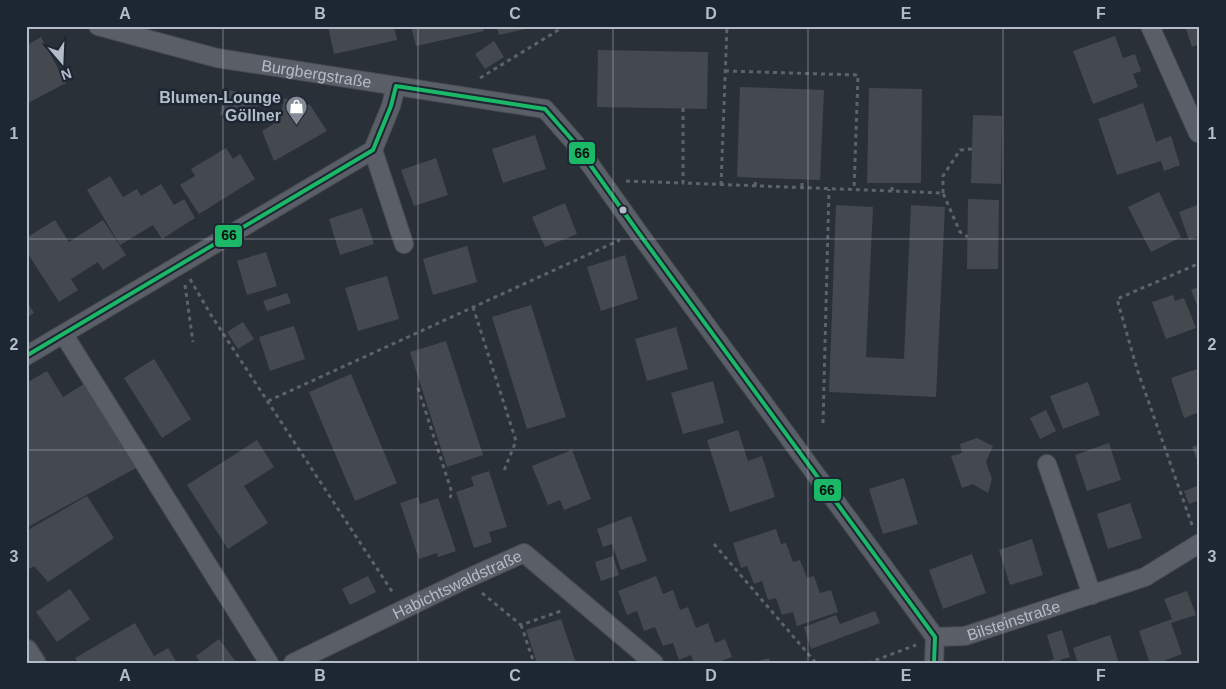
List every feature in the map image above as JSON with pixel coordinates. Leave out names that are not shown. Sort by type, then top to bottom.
[{"type":"street","name":"Burgbergstraße","points":[[98,26],[217,58],[454,94],[545,110],[574,142],[935,637]]},
{"type":"street","points":[[1150,26],[1198,133]]},
{"type":"street","points":[[26,356],[373,150],[391,106],[396,86]]},
{"type":"street","points":[[373,150],[404,244]]},
{"type":"street","points":[[64,335],[269,663]]},
{"type":"street","points":[[1047,464],[1092,594]]},
{"type":"street","name":"Bilsteinstraße","points":[[935,637],[965,636],[1145,578],[1199,543]]},
{"type":"street","name":"Habichtswaldstraße","points":[[293,663],[464,580],[524,554],[654,663]]},
{"type":"street","points":[[934,663],[935,637]]},
{"type":"street","points":[[26,651],[34,663]]},
{"type":"path","points":[[454,94],[565,26]]},
{"type":"path","points":[[721,185],[727,26]]},
{"type":"path","points":[[725,71],[858,75],[854,190]]},
{"type":"path","points":[[683,108],[683,183]]},
{"type":"path","points":[[968,237],[960,232],[943,193],[943,176],[960,150],[972,149]]},
{"type":"path","points":[[755,186],[756,178]]},
{"type":"path","points":[[601,180],[943,193]]},
{"type":"path","points":[[802,180],[802,187]]},
{"type":"path","points":[[892,183],[892,191]]},
{"type":"path","points":[[823,423],[829,189]]},
{"type":"path","points":[[268,401],[638,232]]},
{"type":"path","points":[[1199,543],[1137,370],[1116,299],[1200,263]]},
{"type":"path","points":[[182,264],[193,342]]},
{"type":"path","points":[[182,264],[211,315],[405,610]]},
{"type":"path","points":[[473,307],[516,441],[503,473]]},
{"type":"path","points":[[418,388],[452,493],[450,498]]},
{"type":"path","points":[[714,544],[816,663]]},
{"type":"path","points":[[464,580],[490,598],[521,625],[534,663]]},
{"type":"path","points":[[521,625],[583,603]]},
{"type":"path","points":[[868,663],[935,637]]},
{"type":"building","points":[[328,26],[394,26],[397,40],[334,54]]},
{"type":"building","points":[[411,26],[483,26],[484,31],[416,46]]},
{"type":"building","points":[[497,26],[533,26],[533,27],[499,35]]},
{"type":"building","points":[[1185,26],[1200,26],[1200,44],[1192,47]]},
{"type":"building","points":[[1115,36],[1123,58],[1135,54],[1141,71],[1133,74],[1138,87],[1093,104],[1073,51]]},
{"type":"building","points":[[41,37],[66,83],[28,103],[26,99],[26,39],[29,44]]},
{"type":"building","points":[[494,41],[504,57],[485,69],[475,54]]},
{"type":"building","points":[[598,50],[708,52],[707,109],[597,107]]},
{"type":"building","points":[[740,87],[824,90],[820,180],[737,177]]},
{"type":"building","points":[[869,88],[922,89],[921,183],[867,183]]},
{"type":"building","points":[[225,89],[260,97],[256,111],[248,109],[245,120],[220,115]]},
{"type":"building","name":"Blumen-Lounge Göllner","points":[[284,98],[310,105],[327,131],[274,161],[262,131],[280,120]]},
{"type":"building","points":[[1143,103],[1156,142],[1171,136],[1180,165],[1164,171],[1161,161],[1117,175],[1098,119]]},
{"type":"building","points":[[973,115],[1002,116],[1001,184],[971,183]]},
{"type":"building","points":[[535,135],[546,169],[503,183],[492,149]]},
{"type":"building","points":[[226,148],[233,159],[240,154],[255,179],[199,214],[180,185],[195,176],[191,169]]},
{"type":"building","points":[[436,158],[448,195],[414,206],[401,170]]},
{"type":"building","points":[[110,176],[123,197],[137,189],[141,196],[161,184],[174,205],[184,199],[195,218],[162,239],[153,225],[120,245],[87,190]]},
{"type":"building","points":[[1159,192],[1181,237],[1151,252],[1128,207]]},
{"type":"building","points":[[968,199],[999,200],[998,269],[967,269]]},
{"type":"building","points":[[565,203],[577,234],[545,247],[532,217]]},
{"type":"building","points":[[1200,204],[1200,236],[1189,240],[1179,212]]},
{"type":"building","points":[[836,205],[873,207],[866,357],[904,359],[911,205],[945,207],[936,397],[829,392]]},
{"type":"building","points":[[362,208],[374,244],[340,255],[329,219]]},
{"type":"building","points":[[55,220],[69,242],[103,220],[126,255],[103,270],[98,262],[71,279],[78,290],[59,302],[26,251],[26,238]]},
{"type":"building","points":[[467,246],[477,282],[433,295],[423,259]]},
{"type":"building","points":[[266,252],[277,286],[247,295],[237,261]]},
{"type":"building","points":[[625,255],[638,299],[601,311],[587,267]]},
{"type":"building","points":[[387,276],[399,319],[358,331],[345,288]]},
{"type":"building","points":[[1200,286],[1200,313],[1191,290]]},
{"type":"building","points":[[287,293],[291,303],[267,311],[263,301]]},
{"type":"building","points":[[1173,295],[1175,301],[1184,298],[1196,328],[1166,339],[1152,302]]},
{"type":"building","points":[[26,300],[34,313],[26,318]]},
{"type":"building","points":[[531,305],[566,417],[527,429],[492,317]]},
{"type":"building","points":[[243,322],[254,339],[238,349],[227,332]]},
{"type":"building","points":[[294,326],[305,359],[270,371],[259,337]]},
{"type":"building","points":[[676,327],[688,369],[647,381],[635,339]]},
{"type":"building","points":[[446,341],[483,455],[447,467],[410,352]]},
{"type":"building","points":[[154,359],[191,419],[162,438],[124,378]]},
{"type":"building","points":[[1200,368],[1200,412],[1184,418],[1171,378]]},
{"type":"building","points":[[47,371],[63,397],[84,384],[136,468],[26,528],[26,456],[29,454],[26,449],[26,383]]},
{"type":"building","points":[[351,374],[397,483],[355,501],[309,392]]},
{"type":"building","points":[[713,381],[724,423],[683,434],[671,393]]},
{"type":"building","points":[[1088,382],[1100,415],[1063,429],[1050,396]]},
{"type":"building","points":[[1046,410],[1056,431],[1040,439],[1030,418]]},
{"type":"building","points":[[738,430],[748,461],[762,456],[775,497],[730,512],[707,440]]},
{"type":"building","points":[[977,438],[993,446],[986,462],[992,479],[988,493],[973,484],[962,488],[951,456],[962,453],[960,444]]},
{"type":"building","points":[[257,440],[274,467],[244,486],[268,523],[228,549],[187,485]]},
{"type":"building","points":[[1109,443],[1121,480],[1087,491],[1075,455]]},
{"type":"building","points":[[1200,444],[1200,468],[1192,447]]},
{"type":"building","points":[[572,450],[591,499],[564,510],[560,500],[548,505],[532,466]]},
{"type":"building","points":[[489,471],[507,527],[489,532],[492,542],[474,548],[456,492],[474,486],[471,477]]},
{"type":"building","points":[[904,478],[918,524],[883,534],[869,489]]},
{"type":"building","points":[[1200,485],[1200,500],[1189,504],[1184,491]]},
{"type":"building","points":[[87,496],[114,538],[48,582],[34,566],[26,571],[26,531]]},
{"type":"building","points":[[418,497],[420,504],[438,498],[456,551],[438,557],[437,553],[419,559],[400,503]]},
{"type":"building","points":[[1130,503],[1142,538],[1108,549],[1097,514]]},
{"type":"building","points":[[631,516],[647,561],[621,570],[612,544],[603,547],[597,529]]},
{"type":"building","points":[[776,529],[781,544],[786,543],[793,562],[800,560],[807,578],[814,576],[820,593],[831,590],[838,612],[797,626],[793,612],[782,615],[776,598],[768,600],[762,581],[754,584],[747,566],[741,568],[733,543]]},
{"type":"building","points":[[1032,539],[1043,575],[1010,585],[999,550]]},
{"type":"building","points":[[972,554],[986,593],[943,609],[929,570]]},
{"type":"building","points":[[613,556],[619,575],[601,581],[595,562]]},
{"type":"building","points":[[368,576],[376,592],[350,605],[342,589]]},
{"type":"building","points":[[656,576],[663,594],[673,590],[680,610],[688,607],[696,628],[708,623],[715,643],[725,639],[732,657],[716,663],[694,663],[691,655],[679,660],[673,643],[663,646],[655,627],[644,631],[637,611],[627,615],[618,591]]},
{"type":"building","points":[[70,589],[90,619],[57,642],[36,612]]},
{"type":"building","points":[[1187,591],[1196,615],[1171,623],[1182,654],[1158,663],[1150,663],[1139,631],[1172,619],[1164,599]]},
{"type":"building","points":[[875,611],[880,623],[811,649],[804,627],[836,615],[840,624]]},
{"type":"building","points":[[561,619],[576,663],[537,663],[526,630]]},
{"type":"building","points":[[135,623],[154,656],[168,648],[177,663],[78,663],[75,658]]},
{"type":"building","points":[[1062,630],[1070,657],[1060,660],[1061,663],[1042,663],[1054,659],[1047,635]]},
{"type":"building","points":[[1110,635],[1119,663],[1078,663],[1073,648]]},
{"type":"building","points":[[219,639],[236,662],[200,663],[196,656]]},
{"type":"building","points":[[769,658],[770,663],[755,663],[755,662]]},
{"type":"transit line","name":"66","points":[[396,86],[545,109],[574,142],[935,637],[934,663]]},
{"type":"transit line","name":"66","points":[[26,356],[373,150],[391,106],[396,86]]},
{"type":"place","name":"Blumen-Lounge Göllner","points":[[297,125]]}]
